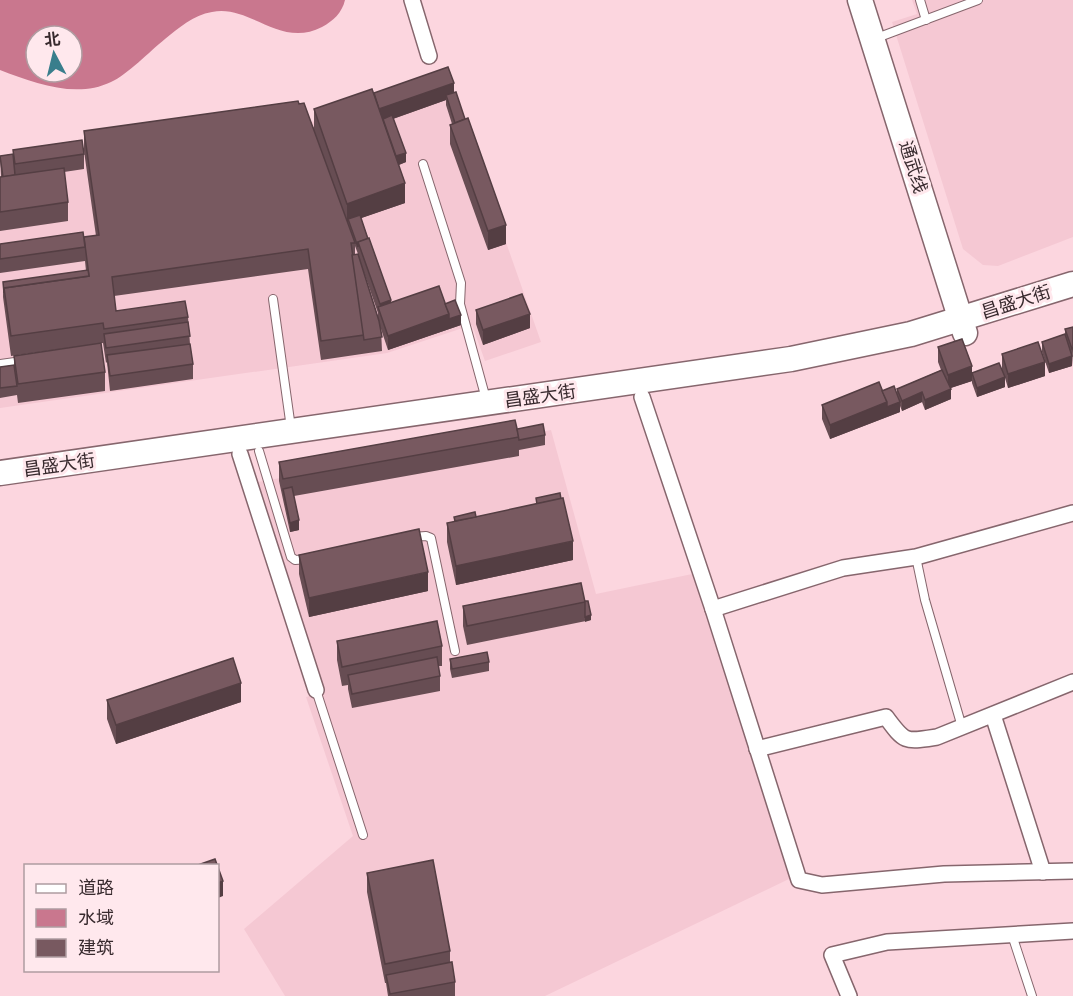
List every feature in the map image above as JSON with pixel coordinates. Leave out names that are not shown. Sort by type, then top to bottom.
[{"type":"highway","name":"通武线","points":[[860,0],[963,326]]},
{"type":"highway","name":"昌盛大街","points":[[0,488],[642,397],[858,361],[963,326],[1073,284]]},
{"type":"highway","name":"昌盛大街","points":[[0,473],[791,359],[963,326],[1073,299]]},
{"type":"street","points":[[412,0],[429,56]]},
{"type":"street","points":[[642,397],[713,609],[799,880],[822,885],[944,874],[1073,871]]},
{"type":"street","points":[[249,452],[316,690]]},
{"type":"street","points":[[713,609],[843,568],[916,557],[1073,513]]},
{"type":"street","points":[[757,748],[886,717],[900,736],[914,741],[937,737],[1073,682]]},
{"type":"street","points":[[993,714],[1043,872]]},
{"type":"street","points":[[849,996],[832,955],[887,942],[1073,931]]},
{"type":"lane","points":[[920,0],[926,20]]},
{"type":"lane","points":[[873,40],[978,0]]},
{"type":"lane","points":[[423,164],[461,284],[459,304],[488,404]]},
{"type":"lane","points":[[273,299],[292,432]]},
{"type":"lane","points":[[0,364],[34,360]]},
{"type":"lane","points":[[249,452],[291,557],[301,561],[323,556]]},
{"type":"lane","points":[[399,540],[421,536],[431,538],[455,651]]},
{"type":"lane","points":[[916,557],[925,600],[962,727]]},
{"type":"lane","points":[[316,690],[363,835]]},
{"type":"lane","points":[[1012,935],[1032,996]]},
{"type":"shaded area","points":[[912,0],[1073,0],[1073,237],[998,266],[983,265],[963,249],[892,22],[917,14]]},
{"type":"shaded area","points":[[448,77],[541,342],[485,361],[472,325],[387,353],[0,408],[0,192],[2,191],[0,159],[307,116],[309,123]]},
{"type":"shaded area","points":[[551,430],[596,594],[697,573],[791,878],[545,996],[285,996],[244,929],[353,836],[306,697],[322,693],[258,482]]},
{"type":"water","points":[[0,0],[345,0],[342,9],[333,19],[322,27],[307,32],[292,33],[279,30],[226,11],[205,14],[181,26],[124,74],[98,87],[84,89],[41,84],[84,84],[84,24],[24,24],[24,79],[0,70]]},
{"type":"building","points":[[448,67],[454,83],[379,109],[374,93]]},
{"type":"building","points":[[372,89],[405,183],[347,204],[314,109]]},
{"type":"building","points":[[456,92],[465,119],[455,123],[446,95]]},
{"type":"building","points":[[298,101],[299,104],[304,103],[355,243],[351,243],[364,335],[321,341],[308,249],[112,277],[116,311],[185,301],[188,317],[104,329],[103,323],[11,336],[4,288],[89,276],[84,237],[99,235],[84,131]]},
{"type":"building","points":[[392,115],[406,153],[396,156],[383,119]]},
{"type":"building","points":[[468,118],[506,225],[488,231],[450,125]]},
{"type":"building","points":[[82,140],[84,154],[15,164],[13,150]]},
{"type":"building","points":[[13,154],[15,175],[3,177],[0,156]]},
{"type":"building","points":[[64,168],[68,202],[0,212],[0,177]]},
{"type":"building","points":[[360,215],[368,239],[358,242],[358,247],[348,219]]},
{"type":"building","points":[[83,232],[85,247],[0,259],[0,244]]},
{"type":"building","points":[[369,238],[391,300],[380,304],[358,242]]},
{"type":"building","points":[[358,254],[382,337],[364,340],[352,255]]},
{"type":"building","points":[[88,270],[89,276],[4,288],[4,293],[3,282]]},
{"type":"building","points":[[439,286],[449,314],[388,336],[378,307]]},
{"type":"building","points":[[522,294],[530,314],[483,330],[476,310]]},
{"type":"building","points":[[455,300],[461,315],[449,319],[445,304]]},
{"type":"building","points":[[188,322],[190,336],[106,348],[104,334]]},
{"type":"building","points":[[1073,327],[1073,348],[1072,349],[1065,329]]},
{"type":"building","points":[[1065,334],[1072,356],[1049,364],[1042,342]]},
{"type":"building","points":[[962,339],[972,366],[948,375],[938,347]]},
{"type":"building","points":[[1038,342],[1045,362],[1008,374],[1002,354]]},
{"type":"building","points":[[101,343],[105,372],[18,384],[14,356]]},
{"type":"building","points":[[190,344],[193,364],[110,376],[107,355]]},
{"type":"building","points":[[999,363],[1005,377],[977,388],[972,373]]},
{"type":"building","points":[[14,365],[17,386],[0,388],[0,367]]},
{"type":"building","points":[[942,370],[951,389],[925,400],[922,392],[902,401],[897,389]]},
{"type":"building","points":[[879,382],[887,402],[830,425],[822,405]]},
{"type":"building","points":[[894,386],[900,402],[887,407],[882,391]]},
{"type":"building","points":[[515,420],[519,437],[283,479],[279,462]]},
{"type":"building","points":[[543,424],[545,435],[519,440],[517,429]]},
{"type":"building","points":[[292,487],[299,520],[290,523],[283,489]]},
{"type":"building","points":[[560,493],[561,499],[537,504],[536,498]]},
{"type":"building","points":[[563,498],[573,541],[456,566],[447,523]]},
{"type":"building","points":[[475,512],[476,517],[455,521],[454,517]]},
{"type":"building","points":[[419,529],[428,572],[309,598],[299,555]]},
{"type":"building","points":[[581,583],[585,602],[467,626],[463,606]]},
{"type":"building","points":[[585,601],[588,601],[591,615],[585,617]]},
{"type":"building","points":[[437,621],[442,646],[342,667],[337,641]]},
{"type":"building","points":[[487,652],[489,662],[452,669],[450,659]]},
{"type":"building","points":[[437,657],[440,676],[352,694],[348,675]]},
{"type":"building","points":[[233,658],[241,683],[116,725],[107,700]]},
{"type":"building","points":[[215,859],[217,864],[201,864]]},
{"type":"building","points":[[433,860],[450,951],[385,964],[367,873]]},
{"type":"building","points":[[219,870],[223,881],[219,883]]},
{"type":"building","points":[[452,962],[455,982],[390,994],[386,975]]}]
